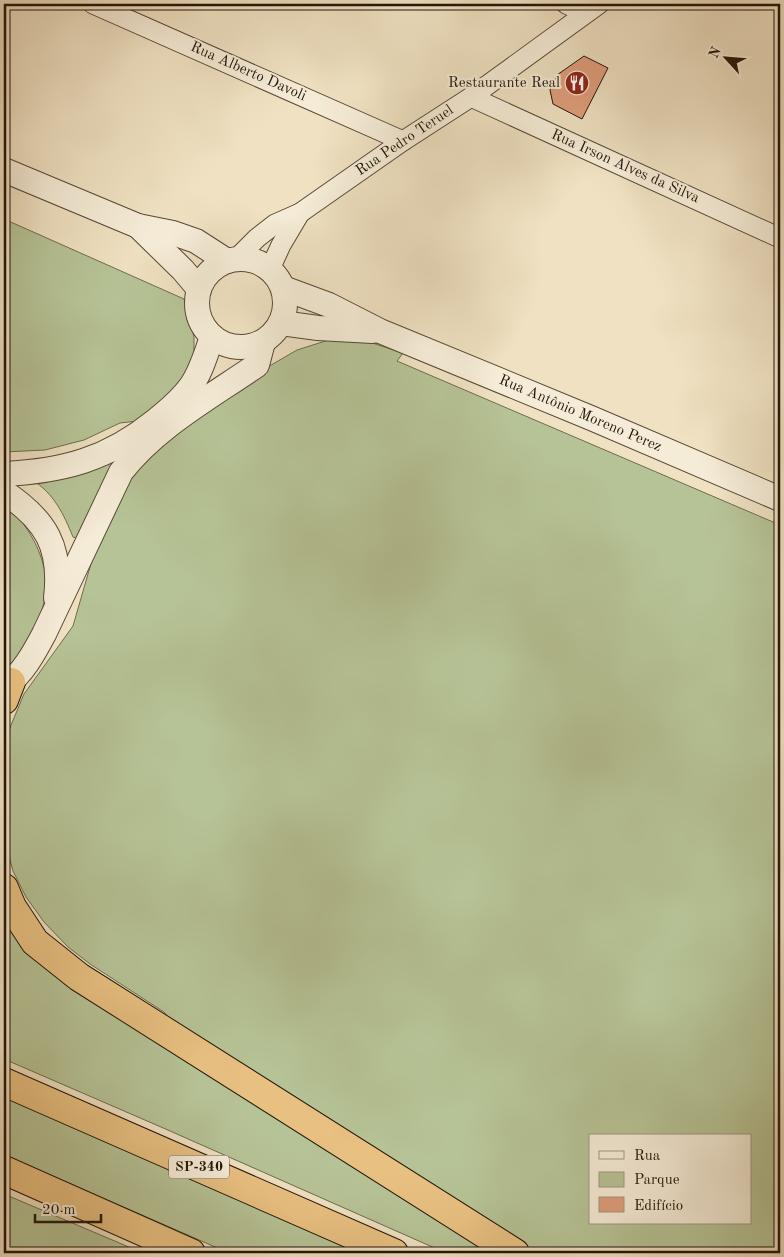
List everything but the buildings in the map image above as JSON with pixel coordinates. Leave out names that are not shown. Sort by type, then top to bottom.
[{"type":"highway","points":[[4,888],[12,907],[35,942],[79,977],[515,1253]]},
{"type":"highway","name":"SP-340","points":[[4,1082],[394,1253]]},
{"type":"highway","points":[[4,1170],[192,1253]]},
{"type":"street","name":"Rua Alberto Davoli","points":[[94,4],[403,141]]},
{"type":"street","points":[[566,4],[593,8]]},
{"type":"street","name":"Rua Pedro Teruel","points":[[232,260],[275,224],[300,213],[403,141],[471,97],[593,8]]},
{"type":"street","name":"Rua Irson Alves da Silva","points":[[471,97],[780,238]]},
{"type":"street","points":[[4,170],[138,226],[173,233],[196,241],[232,260],[254,260],[270,269],[278,277],[283,288],[286,306],[281,323],[273,334],[263,342],[253,346],[237,347],[222,343],[212,337],[202,324],[197,307],[199,290],[210,272],[232,260]]},
{"type":"street","points":[[270,269],[281,245],[300,213]]},
{"type":"street","points":[[138,226],[178,264],[199,290]]},
{"type":"street","name":"Rua Antônio Moreno Perez","points":[[283,288],[329,304],[380,331],[780,499]]},
{"type":"street","name":"Rua Antônio Moreno Perez","points":[[281,323],[318,328],[380,331]]},
{"type":"street","points":[[4,474],[27,473],[92,460],[114,449],[142,431],[176,404],[192,385],[200,370],[212,337]]},
{"type":"street","points":[[6,690],[33,654],[121,472],[136,453],[162,430],[257,365],[263,342]]},
{"type":"street","points":[[4,492],[34,514],[47,534],[56,554],[59,578],[54,614]]},
{"type":"green space","points":[[4,219],[184,299],[194,337],[194,359],[173,393],[138,421],[120,423],[84,440],[45,450],[4,452]]},
{"type":"green space","points":[[338,337],[360,339],[403,353],[397,361],[780,525],[780,1253],[533,1253],[176,1027],[164,1012],[90,964],[68,947],[44,922],[26,897],[13,871],[4,838],[4,751],[9,730],[24,694],[73,626],[92,560],[124,483],[160,442],[266,368],[297,350]]},
{"type":"green space","points":[[112,459],[116,461],[76,538],[73,537],[62,513],[52,498],[40,485],[32,480]]},
{"type":"green space","points":[[4,506],[21,521],[34,541],[43,563],[46,587],[43,608],[31,638],[26,647],[4,671]]},
{"type":"green space","points":[[4,908],[500,1253],[446,1253],[4,1059]]},
{"type":"green space","points":[[4,1096],[362,1253],[229,1253],[4,1155]]},
{"type":"green space","points":[[4,1194],[143,1253],[4,1252]]},
{"type":"place","name":"Restaurante Real","points":[[577,83]]}]
